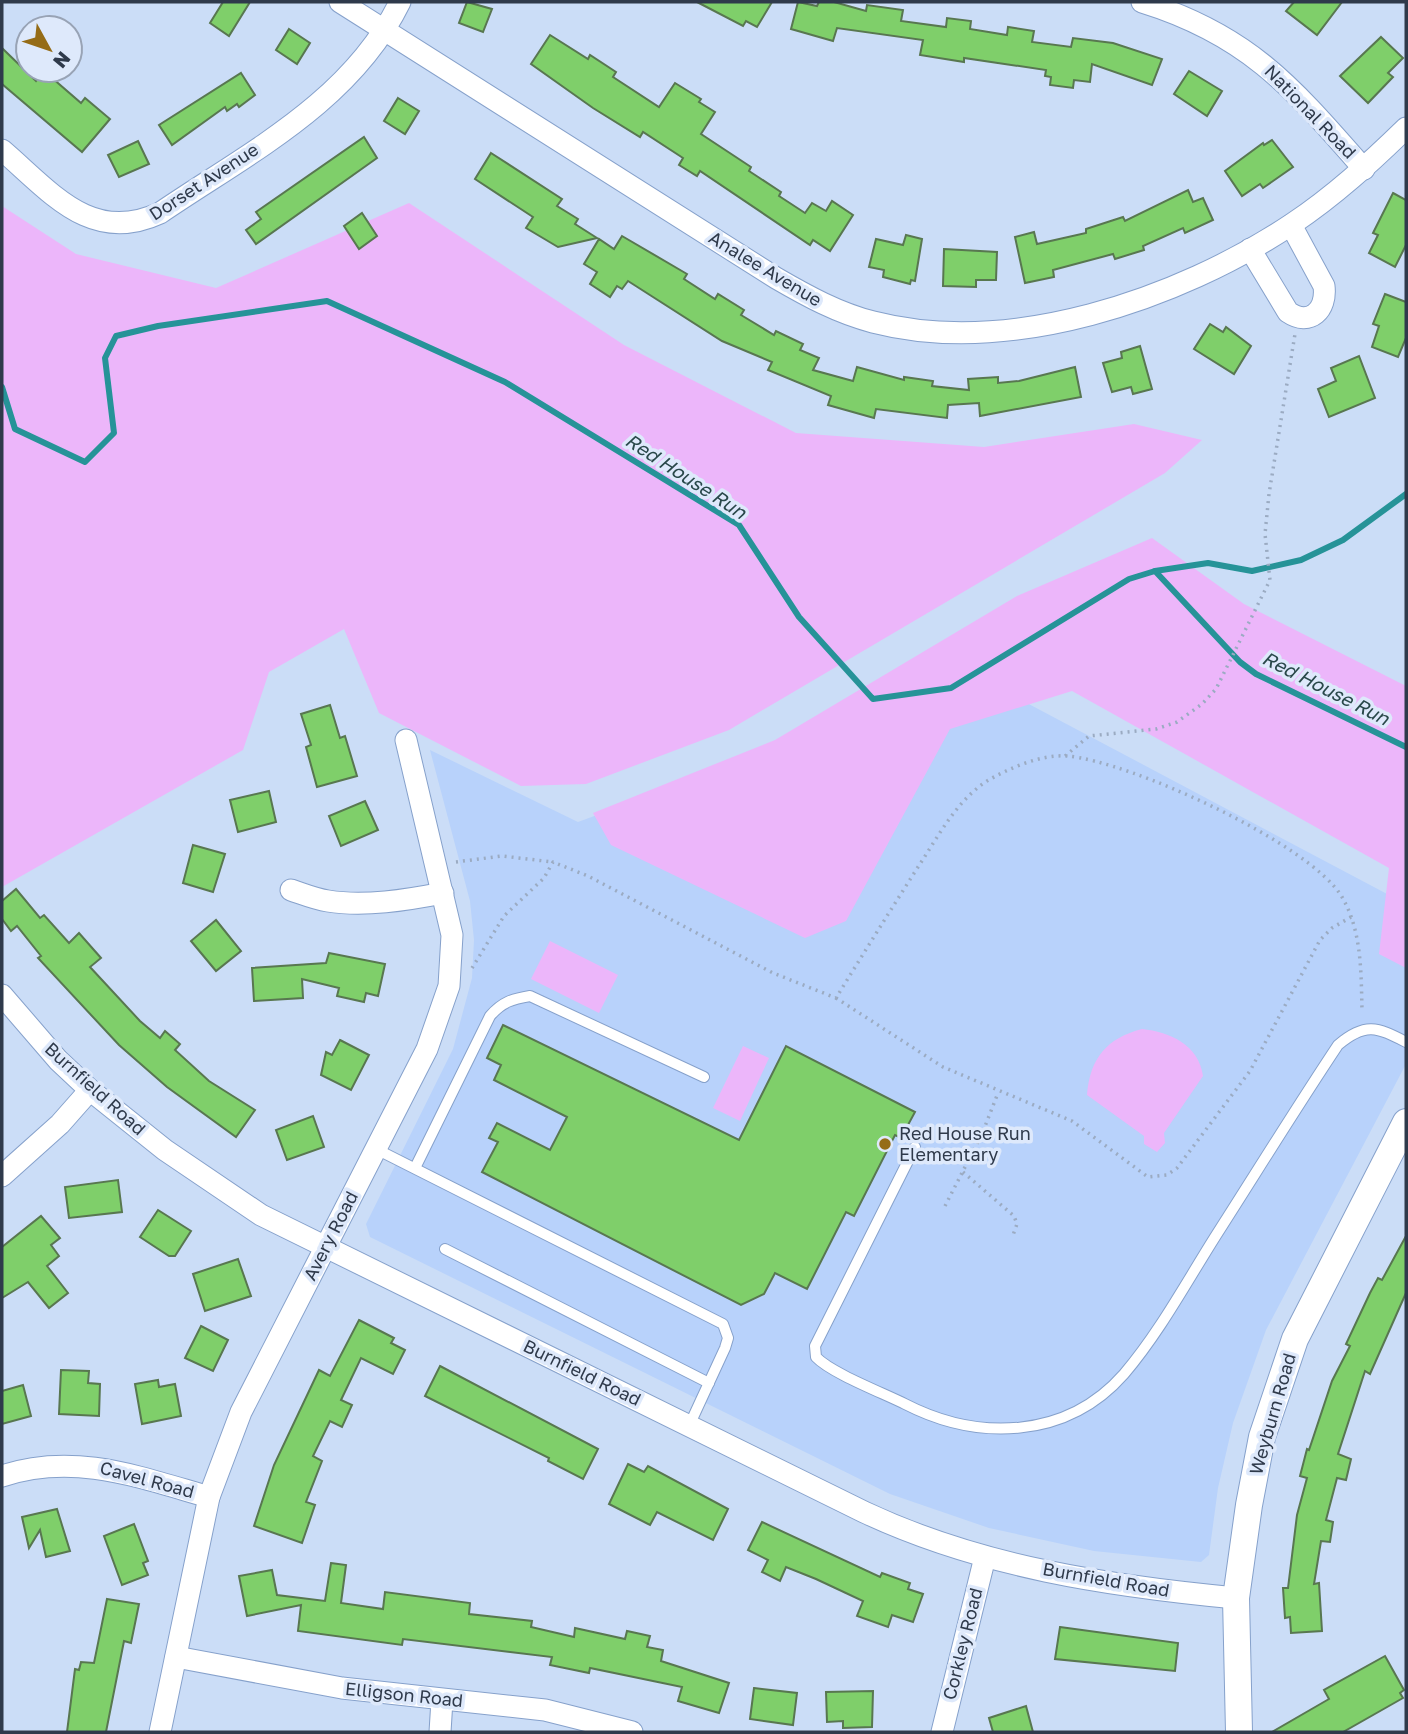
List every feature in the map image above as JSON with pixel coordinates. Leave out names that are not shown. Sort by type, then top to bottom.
[{"type":"street","name":"Analee Avenue","points":[[340,2],[776,278],[825,305],[872,321],[912,330],[961,334],[1031,328],[1145,295],[1250,249],[1291,225],[1364,169],[1406,128]]},
{"type":"street","name":"Dorset Avenue","points":[[2,150],[87,216],[104,223],[140,222],[160,213],[326,99],[359,64],[400,2]]},
{"type":"street","name":"National Road","points":[[1142,2],[1210,28],[1262,61],[1303,99],[1364,169]]},
{"type":"street","points":[[1250,249],[1281,302],[1297,318],[1309,318],[1320,311],[1325,296],[1319,275],[1291,225]]},
{"type":"street","name":"Avery Road","points":[[160,1732],[209,1497],[241,1412],[427,1049],[444,1004],[452,963],[452,935],[406,740]]},
{"type":"street","points":[[291,890],[328,901],[348,902],[409,900],[443,893]]},
{"type":"street","name":"Burnfield Road","points":[[2,995],[58,1060],[90,1090],[223,1192],[325,1247],[689,1426],[904,1531],[939,1545],[1116,1584],[1236,1598]]},
{"type":"street","points":[[2,1176],[60,1124],[90,1090]]},
{"type":"street","name":"Weyburn Road","points":[[1239,1732],[1236,1598],[1262,1437],[1278,1388],[1308,1314],[1406,1122]]},
{"type":"street","name":"Cavel Road","points":[[2,1476],[37,1466],[94,1466],[209,1497]]},
{"type":"street","name":"Corkley Road","points":[[942,1732],[985,1556]]},
{"type":"street","name":"Elligson Road","points":[[176,1657],[342,1688],[545,1710],[632,1732]]},
{"type":"street","points":[[440,1732],[442,1700]]},
{"type":"lane","points":[[415,1168],[490,1016],[500,1005],[513,998],[530,996],[704,1077]]},
{"type":"lane","points":[[915,1147],[815,1346],[816,1357],[947,1423],[979,1429],[1006,1430],[1033,1426],[1085,1405],[1124,1374],[1159,1326],[1338,1045],[1354,1031],[1379,1028],[1406,1042]]},
{"type":"lane","points":[[376,1149],[716,1318],[727,1329],[728,1338],[689,1426]]},
{"type":"lane","points":[[445,1249],[709,1383]]},
{"type":"path","points":[[1065,756],[1089,736],[1156,729],[1177,722],[1202,704],[1216,689],[1270,580],[1265,534],[1269,494],[1297,318]]},
{"type":"path","points":[[836,998],[964,799],[1006,771],[1035,761],[1065,756],[1100,762],[1224,811],[1324,874],[1342,897],[1351,917],[1361,956],[1362,1010]]},
{"type":"path","points":[[437,865],[502,856],[553,862],[588,876],[773,973],[836,998],[943,1067],[998,1093],[1072,1121],[1148,1177],[1167,1175],[1177,1168],[1250,1071],[1320,940],[1332,928],[1351,917]]},
{"type":"path","points":[[471,970],[503,916],[544,878],[553,862]]},
{"type":"path","points":[[945,1206],[998,1093]]},
{"type":"path","points":[[963,1172],[1017,1220],[1012,1238]]},
{"type":"shaded area","points":[[409,203],[624,345],[796,433],[984,447],[1134,424],[1202,440],[1165,473],[729,730],[586,784],[521,786],[379,713],[344,629],[269,672],[243,750],[2,887],[2,206],[76,254],[216,288]]},
{"type":"shaded area","points":[[1152,538],[1244,604],[1406,686],[1406,968],[1379,954],[1389,868],[1072,691],[950,729],[846,921],[805,938],[611,845],[593,813],[775,740],[1017,596]]},
{"type":"shaded area","name":"Red House Run Elementary","points":[[976,676],[1406,904],[1406,1064],[1266,1330],[1233,1423],[1218,1488],[1209,1555],[1201,1562],[1094,1551],[989,1528],[890,1494],[370,1237],[366,1224],[453,1049],[472,978],[474,940],[470,901],[430,750],[578,822]]},
{"type":"shaded area","points":[[550,941],[618,975],[599,1013],[531,979]]},
{"type":"shaded area","points":[[1142,1029],[1163,1033],[1182,1042],[1196,1056],[1203,1076],[1164,1133],[1165,1143],[1157,1152],[1144,1144],[1144,1136],[1087,1095],[1092,1070],[1102,1052],[1119,1038]]},
{"type":"shaded area","points":[[743,1046],[769,1058],[740,1121],[713,1108]]},
{"type":"building","points":[[223,2],[250,2],[229,36],[210,23]]},
{"type":"building","points":[[467,2],[492,9],[483,32],[459,23]]},
{"type":"building","points":[[697,2],[772,2],[757,27],[746,21],[743,26]]},
{"type":"building","points":[[798,2],[817,6],[819,2],[834,2],[866,11],[867,5],[903,10],[901,21],[946,27],[947,18],[971,21],[970,29],[1007,35],[1008,27],[1034,31],[1032,42],[1071,47],[1073,38],[1113,43],[1162,59],[1152,85],[1092,64],[1090,82],[1074,80],[1073,88],[1050,85],[1051,77],[1045,76],[1046,70],[964,58],[964,62],[920,55],[923,40],[837,28],[833,41],[791,29]]},
{"type":"building","points":[[1294,2],[1342,2],[1317,35],[1286,11]]},
{"type":"building","points":[[289,29],[310,43],[297,64],[276,50]]},
{"type":"building","points":[[550,35],[588,59],[590,55],[616,72],[613,77],[659,107],[675,83],[701,99],[699,102],[715,112],[701,134],[751,167],[749,171],[781,192],[779,196],[805,213],[812,203],[826,211],[832,201],[853,215],[830,251],[813,240],[810,245],[700,171],[697,176],[679,165],[683,158],[643,132],[640,137],[593,108],[531,64]]},
{"type":"building","points":[[1381,37],[1403,58],[1388,73],[1393,77],[1368,103],[1340,76]]},
{"type":"building","points":[[2,48],[14,60],[14,84],[59,84],[81,103],[85,98],[110,119],[82,152],[2,84]]},
{"type":"building","points":[[1189,71],[1222,91],[1207,116],[1174,94]]},
{"type":"building","points":[[241,73],[255,95],[239,107],[237,104],[227,111],[225,107],[172,145],[159,125]]},
{"type":"building","points":[[398,98],[419,111],[405,134],[384,121]]},
{"type":"building","points":[[364,137],[377,158],[256,244],[246,230],[261,219],[256,212]]},
{"type":"building","points":[[1272,140],[1293,167],[1263,188],[1260,184],[1242,196],[1225,171],[1263,143],[1264,145]]},
{"type":"building","points":[[138,141],[149,164],[119,177],[108,155]]},
{"type":"building","points":[[491,153],[562,199],[557,206],[578,219],[575,224],[597,238],[558,247],[526,228],[533,217],[475,179]]},
{"type":"building","points":[[1188,190],[1193,202],[1203,198],[1213,220],[1185,233],[1183,228],[1143,246],[1144,250],[1115,259],[1113,254],[1053,270],[1054,277],[1025,283],[1015,237],[1034,232],[1037,244],[1086,233],[1086,229],[1123,217],[1125,221]]},
{"type":"building","points":[[1393,193],[1406,200],[1406,245],[1395,267],[1369,253],[1378,235],[1373,233]]},
{"type":"building","points":[[362,213],[377,236],[359,249],[344,226]]},
{"type":"building","points":[[906,235],[922,239],[915,281],[911,280],[910,284],[883,277],[884,270],[869,267],[876,239],[903,245]]},
{"type":"building","points":[[622,236],[687,274],[684,279],[715,299],[718,294],[744,310],[741,315],[774,335],[776,331],[803,344],[800,350],[819,358],[813,370],[853,381],[857,367],[904,380],[904,377],[933,381],[932,386],[969,390],[968,379],[998,377],[998,383],[1019,381],[1075,367],[1081,397],[980,416],[979,403],[948,405],[947,418],[876,409],[874,418],[828,405],[831,396],[768,370],[772,362],[722,341],[628,281],[622,289],[617,286],[610,297],[590,284],[597,272],[584,264],[599,239],[614,249]]},
{"type":"building","points":[[944,249],[997,252],[996,280],[976,280],[976,287],[943,286]]},
{"type":"building","points":[[1385,294],[1406,302],[1406,338],[1398,357],[1372,347],[1379,326],[1373,324]]},
{"type":"building","points":[[1210,324],[1223,332],[1226,327],[1251,346],[1234,374],[1194,349]]},
{"type":"building","points":[[1140,346],[1152,389],[1133,394],[1131,387],[1112,392],[1103,363],[1122,358],[1121,352]]},
{"type":"building","points":[[1359,356],[1375,398],[1329,417],[1318,389],[1336,381],[1331,368]]},
{"type":"building","points":[[330,705],[340,738],[345,736],[357,776],[317,787],[306,747],[311,745],[301,714]]},
{"type":"building","points":[[269,791],[276,822],[238,832],[230,800]]},
{"type":"building","points":[[365,801],[378,830],[341,846],[329,816]]},
{"type":"building","points":[[193,845],[225,854],[213,892],[183,883]]},
{"type":"building","points":[[16,889],[40,918],[44,915],[69,943],[79,933],[101,958],[90,967],[140,1021],[160,1038],[165,1031],[180,1044],[175,1050],[209,1081],[255,1110],[236,1137],[167,1087],[119,1045],[38,958],[41,956],[17,926],[11,931],[2,919],[2,901]]},
{"type":"building","points":[[216,920],[241,951],[216,971],[191,941]]},
{"type":"building","points":[[329,953],[385,964],[378,996],[366,993],[364,1002],[337,996],[339,988],[302,979],[303,998],[254,1001],[252,968],[326,963]]},
{"type":"building","points":[[503,1025],[739,1140],[786,1046],[915,1112],[901,1138],[895,1135],[854,1216],[846,1212],[807,1289],[775,1273],[764,1294],[741,1305],[482,1172],[498,1142],[489,1138],[497,1123],[550,1150],[567,1117],[494,1080],[501,1065],[487,1058]]},
{"type":"building","points":[[340,1040],[369,1055],[351,1090],[321,1075],[326,1052],[332,1055]]},
{"type":"building","points":[[313,1116],[324,1147],[287,1160],[276,1130]]},
{"type":"building","points":[[118,1180],[122,1212],[69,1218],[65,1187]]},
{"type":"building","points":[[158,1210],[191,1231],[175,1256],[169,1256],[140,1237]]},
{"type":"building","points":[[41,1216],[60,1238],[51,1245],[59,1256],[47,1266],[68,1293],[49,1308],[28,1282],[2,1298],[2,1247]]},
{"type":"building","points":[[1406,1236],[1406,1293],[1370,1374],[1365,1371],[1338,1454],[1351,1459],[1346,1480],[1337,1478],[1326,1520],[1333,1522],[1330,1542],[1321,1541],[1314,1584],[1319,1583],[1322,1631],[1291,1633],[1290,1617],[1285,1618],[1283,1588],[1288,1588],[1297,1515],[1307,1478],[1300,1476],[1307,1449],[1309,1450],[1332,1381],[1350,1346],[1346,1344],[1378,1278],[1382,1280]]},
{"type":"building","points":[[238,1259],[251,1296],[205,1311],[193,1274]]},
{"type":"building","points":[[359,1320],[394,1338],[391,1343],[405,1350],[393,1374],[361,1358],[341,1400],[352,1405],[342,1427],[330,1421],[313,1456],[322,1461],[306,1502],[315,1505],[302,1543],[254,1526],[274,1465],[319,1370],[330,1376]]},
{"type":"building","points":[[201,1326],[228,1340],[213,1371],[185,1358]]},
{"type":"building","points":[[440,1366],[598,1449],[583,1479],[548,1461],[549,1458],[425,1396]]},
{"type":"building","points":[[61,1370],[89,1371],[88,1383],[100,1384],[99,1416],[59,1414]]},
{"type":"building","points":[[158,1380],[159,1387],[175,1384],[181,1416],[142,1424],[135,1384]]},
{"type":"building","points":[[23,1385],[31,1416],[2,1424],[2,1391]]},
{"type":"building","points":[[628,1464],[644,1472],[648,1466],[728,1509],[713,1540],[657,1512],[650,1525],[609,1504]]},
{"type":"building","points":[[57,1509],[70,1551],[46,1557],[40,1530],[29,1548],[22,1517]]},
{"type":"building","points":[[762,1522],[880,1577],[882,1573],[910,1583],[908,1589],[923,1594],[913,1622],[892,1615],[888,1627],[857,1616],[863,1601],[816,1579],[786,1567],[780,1581],[762,1572],[768,1560],[748,1550]]},
{"type":"building","points":[[134,1524],[148,1561],[143,1563],[148,1575],[122,1585],[104,1536]]},
{"type":"building","points":[[331,1563],[346,1565],[341,1603],[383,1609],[385,1592],[470,1603],[469,1614],[532,1621],[531,1627],[574,1637],[575,1628],[625,1639],[627,1631],[650,1636],[647,1647],[663,1650],[661,1661],[729,1683],[719,1713],[678,1701],[682,1687],[590,1668],[589,1673],[550,1665],[552,1657],[403,1639],[402,1645],[298,1631],[301,1605],[247,1616],[239,1576],[272,1570],[277,1595],[325,1601]]},
{"type":"building","points":[[107,1599],[139,1604],[131,1643],[124,1641],[106,1732],[67,1732],[75,1669],[79,1670],[81,1662],[94,1663]]},
{"type":"building","points":[[1060,1627],[1178,1643],[1175,1671],[1055,1659]]},
{"type":"building","points":[[1385,1656],[1404,1690],[1400,1693],[1403,1698],[1343,1732],[1272,1732],[1329,1699],[1324,1690]]},
{"type":"building","points":[[754,1688],[797,1693],[793,1725],[750,1719]]},
{"type":"building","points":[[873,1691],[872,1727],[843,1728],[843,1721],[827,1722],[826,1692]]},
{"type":"building","points":[[1026,1706],[1033,1732],[993,1732],[989,1718]]},
{"type":"waterway","name":"Red House Run","points":[[2,387],[15,429],[85,462],[114,433],[105,358],[116,336],[158,326],[327,301],[505,382],[739,525],[799,617],[873,699],[951,688],[1129,579],[1155,571],[1240,662],[1256,674],[1406,747]]},
{"type":"waterway","points":[[1155,571],[1208,563],[1252,571],[1301,560],[1343,540],[1406,494]]},
{"type":"place","name":"Red House Run Elementary","points":[[885,1144]]}]
